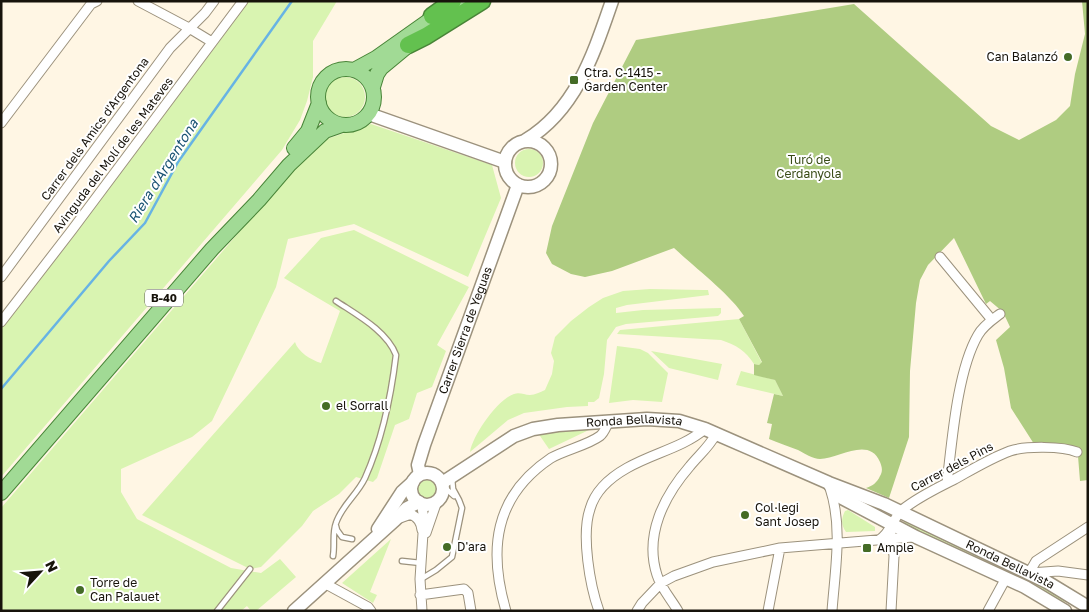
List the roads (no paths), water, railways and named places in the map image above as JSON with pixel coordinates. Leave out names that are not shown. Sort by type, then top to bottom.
[{"type":"highway","name":"B-40","points":[[432,16],[453,1]]},
{"type":"highway","points":[[408,45],[482,1]]},
{"type":"main road","points":[[432,16],[460,1]]},
{"type":"main road","points":[[369,114],[374,101],[373,87],[381,68],[466,1]]},
{"type":"main road","name":"B-40","points":[[1,488],[308,131],[319,103],[320,86],[324,79],[338,70],[354,70],[376,58],[432,16]]},
{"type":"main road","points":[[354,70],[369,80],[373,87]]},
{"type":"main road","points":[[319,103],[327,118],[334,123],[342,125]]},
{"type":"main road","name":"B-40","points":[[1,493],[212,249],[259,200],[288,165],[325,131],[342,125],[350,126],[369,114]]},
{"type":"street","points":[[1,123],[91,4],[97,1]]},
{"type":"street","points":[[138,1],[212,42]]},
{"type":"street","name":"Carrer dels Amics d'Argentona","points":[[1,277],[170,48],[205,13],[214,1]]},
{"type":"street","name":"Avinguda del Molí de les Mateves","points":[[1,322],[243,1]]},
{"type":"street","points":[[526,140],[540,143],[546,148],[552,165],[548,177],[534,187],[518,185],[513,182],[507,173],[505,162],[510,149],[546,127],[580,84],[597,45],[612,1]]},
{"type":"street","points":[[369,114],[505,162]]},
{"type":"street","points":[[546,127],[544,135],[546,148]]},
{"type":"street","name":"Carrer Sierra de Yeguas","points":[[416,478],[424,445],[518,185]]},
{"type":"street","points":[[940,257],[992,320]]},
{"type":"street","points":[[947,483],[960,384],[970,352],[978,335],[1000,314]]},
{"type":"street","name":"Ronda Bellavista","points":[[445,482],[522,432],[538,427],[662,420],[679,421],[711,431],[829,483],[876,501],[1029,573],[1088,607]]},
{"type":"street","points":[[506,611],[497,571],[496,550],[503,515],[526,479],[552,458],[601,435],[608,423]]},
{"type":"street","points":[[599,611],[591,580],[587,529],[590,509],[597,496],[613,476],[628,467],[711,431],[710,445],[689,467],[670,494],[655,525],[652,546],[653,559],[661,584],[678,611]]},
{"type":"street","name":"Carrer dels Pins","points":[[900,512],[919,498],[1010,451],[1023,448],[1069,448],[1077,452]]},
{"type":"street","points":[[368,543],[402,492],[416,478],[431,474],[445,482],[424,540]]},
{"type":"street","points":[[416,478],[413,495],[420,502],[424,518],[420,579],[422,611]]},
{"type":"street","points":[[829,483],[835,502],[838,543],[832,611]]},
{"type":"street","name":"Ronda Bellavista","points":[[829,483],[842,498],[892,525],[1006,578],[1057,609],[1063,605],[1078,611]]},
{"type":"street","name":"Ronda Bellavista","points":[[850,502],[862,500],[876,501]]},
{"type":"street","points":[[294,611],[407,508],[420,502],[429,504],[437,501]]},
{"type":"street","points":[[835,518],[840,510],[850,502]]},
{"type":"street","points":[[879,540],[886,535],[900,512]]},
{"type":"street","points":[[395,520],[411,514],[416,516],[421,526],[424,540]]},
{"type":"street","points":[[891,611],[894,556],[892,525]]},
{"type":"street","points":[[1029,573],[1036,561],[1088,527]]},
{"type":"street","points":[[637,611],[642,603],[661,584],[674,576],[712,562],[780,548],[916,537]]},
{"type":"street","points":[[768,611],[780,548]]},
{"type":"street","points":[[1029,573],[1058,571],[1088,576]]},
{"type":"street","points":[[988,611],[1006,578]]},
{"type":"street","points":[[324,583],[368,607],[371,611]]},
{"type":"street","points":[[420,595],[464,589],[468,593],[471,611]]},
{"type":"lane","points":[[333,556],[335,548],[335,523],[341,508],[364,480],[378,447],[396,356],[392,345],[367,323],[336,301]]},
{"type":"lane","points":[[445,482],[459,500]]},
{"type":"lane","points":[[420,579],[436,570],[452,557],[462,508],[453,489],[445,482]]},
{"type":"lane","points":[[335,523],[342,537],[352,539]]},
{"type":"lane","points":[[402,561],[421,563]]},
{"type":"lane","points":[[217,611],[250,568]]},
{"type":"waterway","name":"Riera d'Argentona","points":[[1,389],[109,261],[145,223],[178,162],[292,1]]},
{"type":"place","name":"Can Balanzó","points":[[1068,57]]},
{"type":"place","name":"Ctra. C-1415 - Garden Center","points":[[574,80]]},
{"type":"place","name":"el Sorrall","points":[[326,406]]},
{"type":"place","name":"Col·legi Sant Josep","points":[[745,515]]},
{"type":"place","name":"D'ara","points":[[447,547]]},
{"type":"place","name":"Ample","points":[[867,548]]},
{"type":"place","name":"Torre de Can Palauet","points":[[80,590]]},
{"type":"park label","name":"Turó de Cerdanyola","points":[[809,167]]}]
